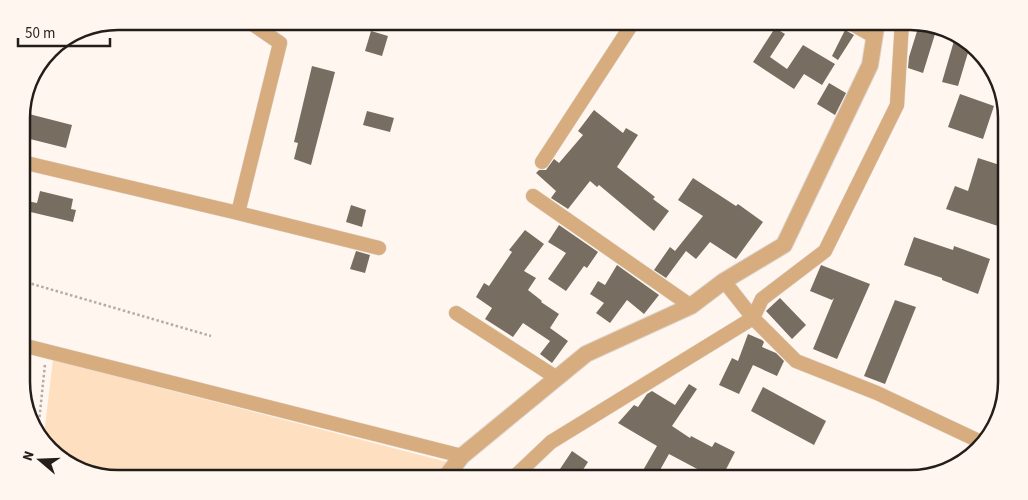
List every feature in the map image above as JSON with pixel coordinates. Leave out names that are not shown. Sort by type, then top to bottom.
[{"type":"street","points":[[238,213],[280,43],[261,30]]},
{"type":"street","points":[[542,162],[628,30]]},
{"type":"street","points":[[451,470],[462,456],[586,354],[692,306],[724,281],[784,244],[870,66],[876,30]]},
{"type":"street","points":[[522,470],[552,442],[753,318],[762,299],[825,252],[897,105],[901,30]]},
{"type":"street","points":[[30,164],[379,248]]},
{"type":"street","points":[[533,196],[692,306]]},
{"type":"street","points":[[724,281],[753,318],[796,361],[877,393],[976,440]]},
{"type":"street","points":[[456,313],[557,378]]},
{"type":"street","points":[[30,347],[462,456]]},
{"type":"path","points":[[30,283],[211,336]]},
{"type":"path","points":[[39,421],[47,352]]},
{"type":"shaded area","points":[[53,360],[447,462],[442,470],[112,470],[84,463],[65,453],[65,435],[47,435],[45,430]]},
{"type":"building","points":[[774,30],[778,30],[785,34],[770,57],[787,69],[803,45],[835,64],[822,85],[804,74],[794,89],[753,62]]},
{"type":"building","points":[[845,30],[854,35],[838,60],[832,56]]},
{"type":"building","points":[[917,30],[935,34],[923,73],[908,68],[909,57]]},
{"type":"building","points":[[371,31],[388,36],[382,56],[365,51]]},
{"type":"building","points":[[954,42],[968,52],[958,86],[942,82]]},
{"type":"building","points":[[312,66],[335,72],[311,165],[294,159],[298,143],[294,142]]},
{"type":"building","points":[[829,83],[846,93],[835,115],[817,104]]},
{"type":"building","points":[[960,94],[994,106],[983,139],[948,127]]},
{"type":"building","points":[[594,110],[623,133],[626,128],[638,135],[617,167],[655,197],[653,199],[669,211],[654,231],[599,185],[597,187],[590,181],[568,209],[551,198],[556,191],[536,173],[539,170],[546,170],[554,159],[559,163],[583,135],[578,131]]},
{"type":"building","points":[[367,111],[394,118],[390,132],[363,125]]},
{"type":"building","points":[[30,114],[72,125],[66,148],[30,139]]},
{"type":"building","points":[[978,158],[998,164],[998,226],[946,209],[955,186],[968,191]]},
{"type":"building","points":[[693,178],[736,206],[738,204],[763,222],[736,259],[710,242],[696,259],[686,251],[666,278],[654,270],[670,247],[675,251],[703,216],[678,200]]},
{"type":"building","points":[[40,191],[73,199],[71,209],[76,210],[73,222],[30,212],[30,202],[37,203]]},
{"type":"building","points":[[351,205],[366,210],[362,227],[346,222]]},
{"type":"building","points":[[559,225],[598,252],[587,268],[584,266],[566,291],[548,279],[566,253],[548,242]]},
{"type":"building","points":[[525,230],[544,244],[524,271],[536,278],[528,290],[541,302],[559,314],[550,328],[568,341],[552,363],[540,354],[550,341],[523,323],[513,337],[485,319],[492,308],[476,297],[484,283],[489,286],[512,252],[509,250]]},
{"type":"building","points":[[914,237],[953,250],[954,246],[990,259],[978,294],[942,280],[942,278],[904,265]]},
{"type":"building","points":[[356,251],[370,255],[365,273],[350,269]]},
{"type":"building","points":[[617,265],[659,295],[644,314],[627,300],[610,323],[596,313],[604,303],[590,294],[598,281],[605,285]]},
{"type":"building","points":[[821,265],[870,284],[837,359],[813,349],[834,298],[832,300],[810,291]]},
{"type":"building","points":[[780,298],[806,325],[792,339],[766,311]]},
{"type":"building","points":[[895,300],[916,307],[885,384],[864,376]]},
{"type":"building","points":[[748,334],[762,340],[764,342],[762,347],[776,353],[784,361],[777,376],[753,365],[739,394],[719,385],[732,358],[738,361]]},
{"type":"building","points":[[689,384],[697,389],[672,426],[690,438],[691,436],[712,447],[715,442],[735,452],[726,470],[699,470],[669,454],[660,470],[643,470],[657,446],[618,423],[634,405],[638,407],[647,394],[652,391],[675,405]]},
{"type":"building","points":[[763,387],[826,421],[814,445],[751,411]]},
{"type":"building","points":[[572,451],[588,462],[583,470],[559,470]]}]
